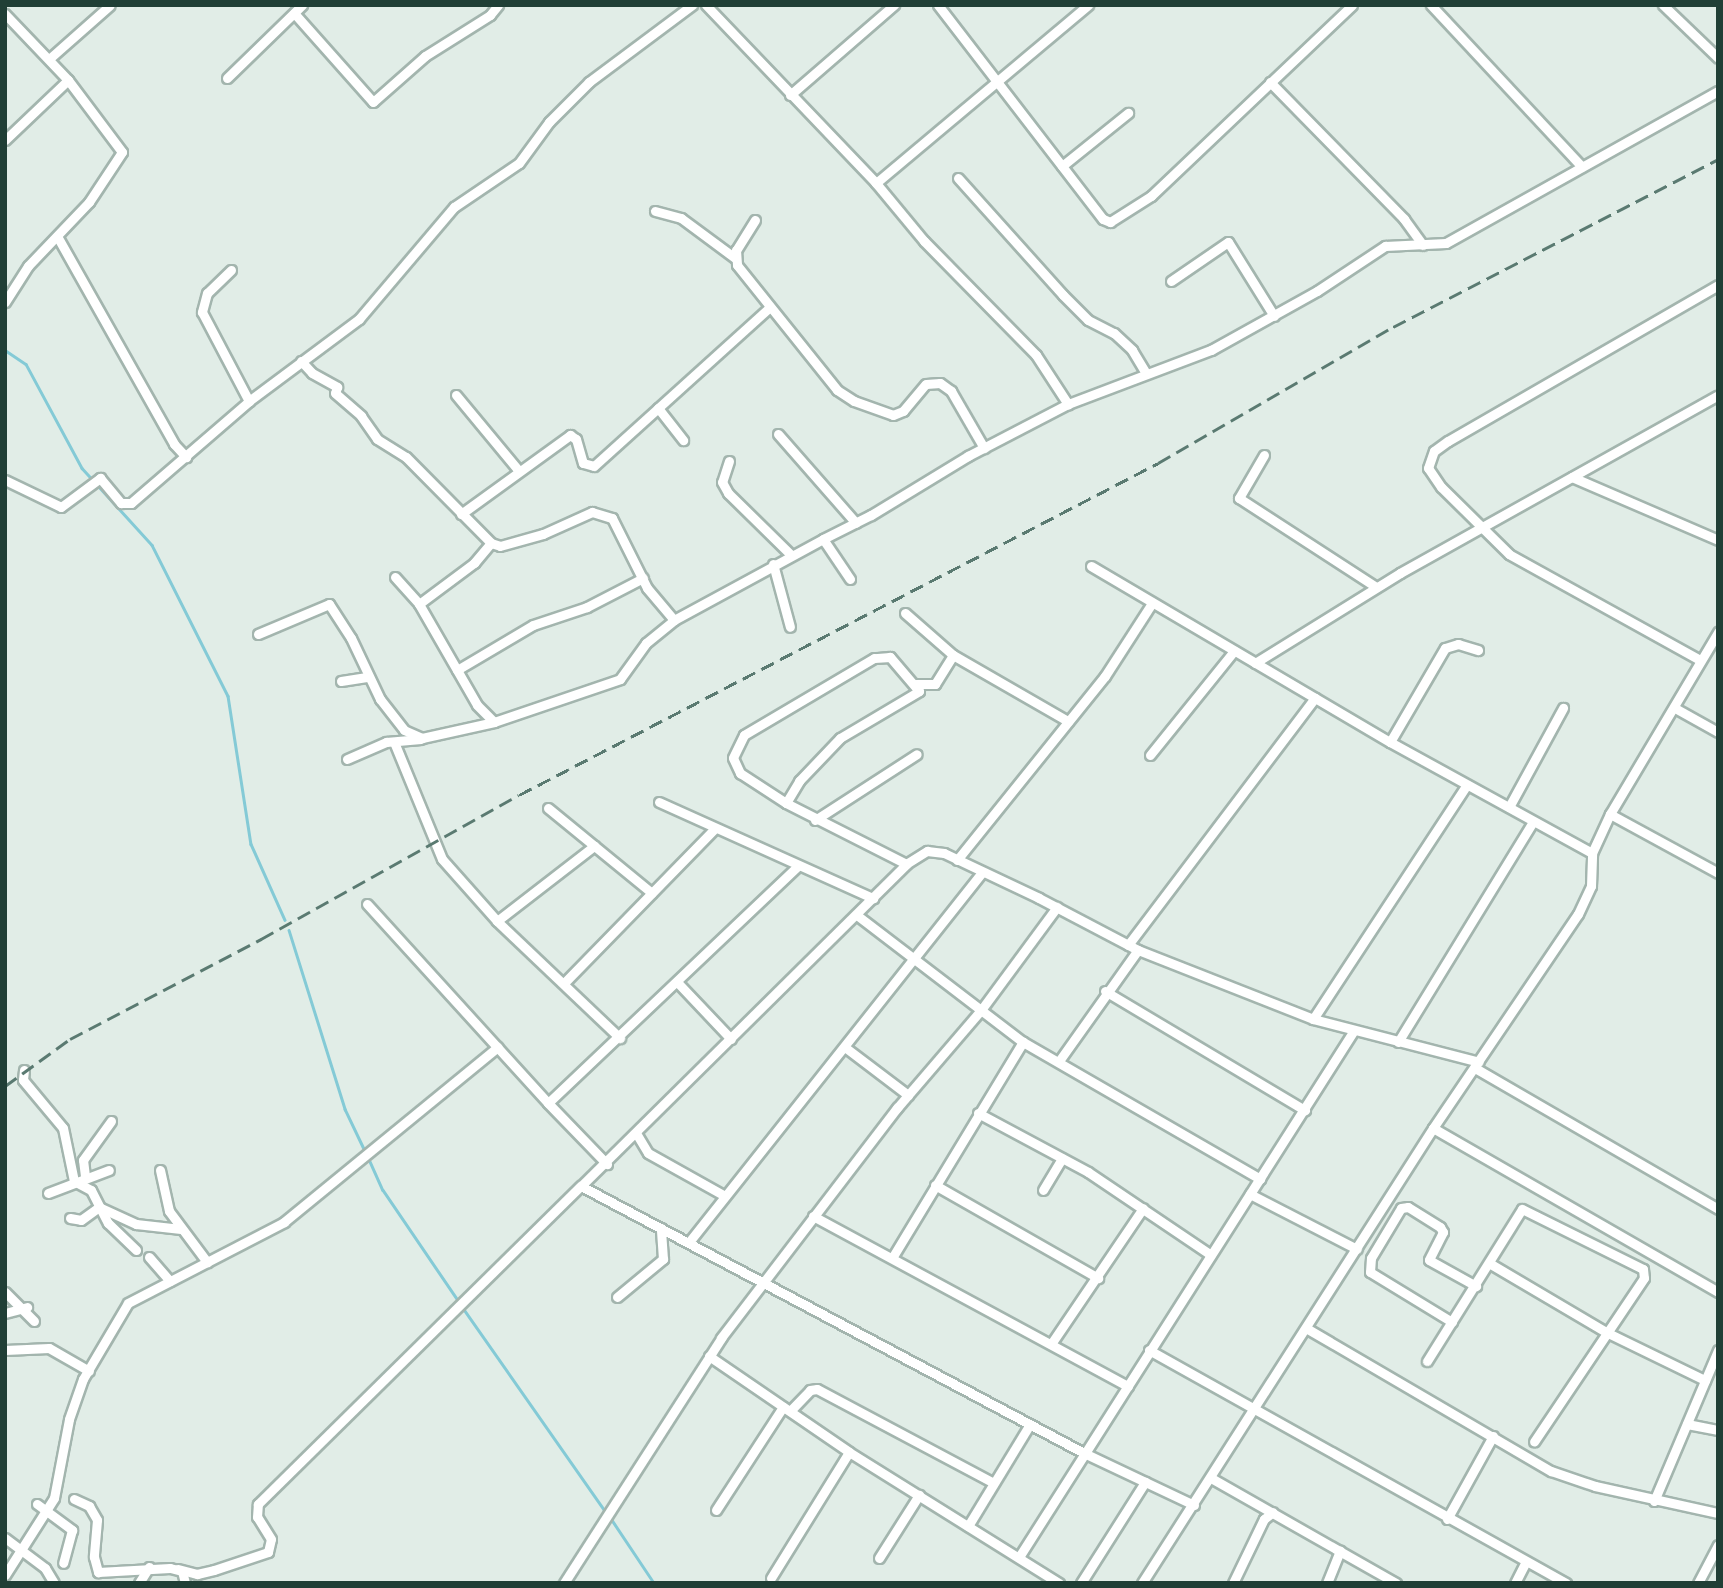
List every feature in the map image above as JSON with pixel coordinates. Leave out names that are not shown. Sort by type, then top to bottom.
[{"type":"street","points":[[49,59],[110,5]]},
{"type":"street","points":[[227,78],[302,5]]},
{"type":"street","points":[[294,13],[373,102],[425,56],[489,15],[498,5]]},
{"type":"street","points":[[5,480],[61,507],[100,478],[125,505],[186,457],[249,401],[301,361],[315,356],[359,319],[454,206],[519,163],[549,122],[589,82],[692,5]]},
{"type":"street","points":[[706,5],[876,183],[924,241],[1037,355],[1068,404]]},
{"type":"street","points":[[790,95],[894,5]]},
{"type":"street","points":[[938,5],[1103,219],[1113,222],[1151,196],[1352,5]]},
{"type":"street","points":[[876,183],[1088,5]]},
{"type":"street","points":[[1431,5],[1582,167]]},
{"type":"street","points":[[1663,5],[1718,58]]},
{"type":"street","points":[[5,14],[68,80],[122,152],[93,197],[28,266],[5,302]]},
{"type":"street","points":[[5,140],[68,80]]},
{"type":"street","points":[[1270,82],[1404,219],[1423,245]]},
{"type":"street","points":[[347,759],[394,742],[494,722],[620,679],[646,643],[674,620],[790,554],[856,523],[984,448],[1068,404],[1211,350],[1274,316],[1385,246],[1396,242],[1423,245],[1446,243],[1718,91]]},
{"type":"street","points":[[1062,166],[1128,113]]},
{"type":"street","points":[[958,178],[1088,320],[1114,333],[1132,350],[1146,373]]},
{"type":"street","points":[[655,211],[681,218],[734,258],[769,308],[844,396],[893,415],[903,411],[926,384],[940,383],[951,391],[984,448]]},
{"type":"street","points":[[734,258],[755,220]]},
{"type":"street","points":[[57,236],[174,444],[186,457]]},
{"type":"street","points":[[1171,281],[1228,242],[1274,316]]},
{"type":"street","points":[[231,270],[207,293],[202,312],[208,331],[249,401]]},
{"type":"street","points":[[1700,660],[1520,562],[1482,528],[1430,473],[1434,451],[1718,285]]},
{"type":"street","points":[[461,514],[517,470],[570,435],[576,439],[583,463],[594,467],[769,308]]},
{"type":"street","points":[[301,361],[337,387],[335,393],[361,416],[377,439],[406,457],[491,543],[500,546],[543,534],[597,511],[612,518],[621,529],[643,578],[674,620]]},
{"type":"street","points":[[456,395],[517,470]]},
{"type":"street","points":[[1255,663],[1376,587],[1718,395]]},
{"type":"street","points":[[657,408],[683,440]]},
{"type":"street","points":[[778,434],[856,523]]},
{"type":"street","points":[[1264,454],[1239,498],[1376,587]]},
{"type":"street","points":[[729,461],[722,482],[728,493],[790,554]]},
{"type":"street","points":[[1572,477],[1718,540]]},
{"type":"street","points":[[823,539],[850,579]]},
{"type":"street","points":[[419,604],[474,563],[491,543]]},
{"type":"street","points":[[773,564],[790,627]]},
{"type":"street","points":[[1091,566],[1390,743],[1592,853]]},
{"type":"street","points":[[395,577],[419,604],[477,705],[494,722]]},
{"type":"street","points":[[457,670],[533,625],[587,607],[643,578]]},
{"type":"street","points":[[957,860],[1068,721],[1152,603]]},
{"type":"street","points":[[258,634],[328,604],[351,638],[367,677],[397,725],[422,738]]},
{"type":"street","points":[[905,613],[953,655],[1068,721]]},
{"type":"street","points":[[1142,1583],[1433,1128],[1578,915],[1591,886],[1592,853],[1610,814],[1718,632]]},
{"type":"street","points":[[1390,743],[1445,648],[1458,644],[1478,650]]},
{"type":"street","points":[[1150,755],[1234,651]]},
{"type":"street","points":[[786,803],[799,781],[831,747],[919,691],[916,684],[890,656],[880,655],[744,736],[733,754],[736,766],[786,803],[906,864]]},
{"type":"street","points":[[916,684],[935,684],[953,655]]},
{"type":"street","points":[[341,681],[367,677]]},
{"type":"street","points":[[1128,945],[1315,698]]},
{"type":"street","points":[[1509,807],[1563,708]]},
{"type":"street","points":[[1675,708],[1718,732]]},
{"type":"street","points":[[394,742],[442,859],[498,921],[620,1038]]},
{"type":"street","points":[[815,820],[917,754]]},
{"type":"street","points":[[1313,1019],[1466,786]]},
{"type":"street","points":[[659,802],[873,898]]},
{"type":"street","points":[[548,808],[652,893]]},
{"type":"street","points":[[1610,814],[1718,873]]},
{"type":"street","points":[[1398,1042],[1533,822]]},
{"type":"street","points":[[564,983],[715,828]]},
{"type":"street","points":[[498,921],[594,846]]},
{"type":"street","points":[[75,1499],[89,1506],[97,1520],[94,1557],[98,1572],[149,1567],[197,1573],[268,1552],[271,1539],[257,1517],[258,1504],[580,1186],[607,1164],[730,1039],[858,916],[906,864],[928,851],[957,860],[1057,907],[1138,950],[1313,1019],[1477,1065],[1718,1209]]},
{"type":"street","points":[[548,1104],[678,984],[798,866]]},
{"type":"street","points":[[689,1242],[915,962],[982,872]]},
{"type":"street","points":[[367,904],[548,1104],[607,1164]]},
{"type":"street","points":[[564,1583],[709,1356],[813,1216],[908,1096],[981,1010],[1057,907]]},
{"type":"street","points":[[858,916],[1023,1042],[1260,1179]]},
{"type":"street","points":[[1059,1061],[1105,991],[1138,950]]},
{"type":"street","points":[[678,984],[730,1039]]},
{"type":"street","points":[[1105,991],[1304,1110]]},
{"type":"street","points":[[1019,1557],[1353,1032]]},
{"type":"street","points":[[892,1258],[1023,1042]]},
{"type":"street","points":[[5,1575],[46,1513],[62,1465],[69,1419],[89,1370],[128,1303],[285,1222],[498,1047]]},
{"type":"street","points":[[846,1048],[908,1096]]},
{"type":"street","points":[[24,1070],[23,1080],[63,1128],[74,1181]]},
{"type":"street","points":[[978,1114],[1062,1158],[1143,1208],[1211,1255]]},
{"type":"street","points":[[85,1175],[83,1160],[94,1139],[111,1121]]},
{"type":"street","points":[[1433,1128],[1718,1292]]},
{"type":"street","points":[[636,1133],[648,1153],[726,1196]]},
{"type":"street","points":[[1043,1190],[1062,1158]]},
{"type":"street","points":[[48,1193],[85,1175],[109,1170]]},
{"type":"street","points":[[160,1170],[164,1198],[181,1229],[208,1262]]},
{"type":"street","points":[[74,1181],[91,1189],[114,1230],[136,1250]]},
{"type":"street","points":[[935,1185],[1098,1278]]},
{"type":"street","points":[[580,1186],[1084,1453],[1194,1505]]},
{"type":"street","points":[[1250,1194],[1357,1249]]},
{"type":"street","points":[[99,1207],[136,1223],[181,1229]]},
{"type":"street","points":[[70,1218],[81,1220],[99,1207]]},
{"type":"street","points":[[1051,1344],[1143,1208]]},
{"type":"street","points":[[1452,1322],[1370,1272],[1371,1258],[1401,1208],[1412,1209],[1440,1227],[1443,1232],[1429,1260],[1475,1286]]},
{"type":"street","points":[[1427,1361],[1525,1208],[1646,1271],[1608,1333],[1534,1442]]},
{"type":"street","points":[[813,1216],[1128,1385]]},
{"type":"street","points":[[617,1297],[663,1259],[661,1228]]},
{"type":"street","points":[[149,1257],[170,1281]]},
{"type":"street","points":[[1489,1263],[1608,1333],[1705,1380]]},
{"type":"street","points":[[5,1292],[25,1307],[34,1321]]},
{"type":"street","points":[[5,1313],[25,1307]]},
{"type":"street","points":[[1306,1328],[1573,1480],[1654,1501],[1718,1513]]},
{"type":"street","points":[[5,1350],[49,1348],[89,1370]]},
{"type":"street","points":[[1149,1350],[1256,1407],[1525,1563],[1566,1583]]},
{"type":"street","points":[[1654,1501],[1718,1350]]},
{"type":"street","points":[[709,1356],[849,1452],[1059,1583]]},
{"type":"street","points":[[716,1510],[786,1409],[810,1390],[817,1389],[993,1483]]},
{"type":"street","points":[[968,1526],[1030,1424]]},
{"type":"street","points":[[1687,1424],[1718,1430]]},
{"type":"street","points":[[1447,1518],[1493,1436]]},
{"type":"street","points":[[771,1578],[849,1452]]},
{"type":"street","points":[[1211,1478],[1396,1583]]},
{"type":"street","points":[[1081,1583],[1145,1482]]},
{"type":"street","points":[[879,1558],[919,1495]]},
{"type":"street","points":[[37,1504],[72,1530],[63,1563]]},
{"type":"street","points":[[1261,1506],[1264,1519]]},
{"type":"street","points":[[1233,1583],[1264,1519],[1273,1512]]},
{"type":"street","points":[[5,1538],[45,1568],[54,1583]]},
{"type":"street","points":[[1698,1583],[1718,1545]]},
{"type":"street","points":[[1326,1583],[1340,1551]]},
{"type":"street","points":[[1515,1583],[1525,1563]]},
{"type":"street","points":[[139,1583],[149,1567]]},
{"type":"street","points":[[178,1569],[184,1573],[185,1583]]},
{"type":"waterway","points":[[5,350],[26,364],[82,468],[152,545],[228,696],[251,844],[285,920]]},
{"type":"waterway","points":[[289,930],[345,1109],[365,1151]]},
{"type":"waterway","points":[[368,1157],[383,1190],[459,1302]]},
{"type":"waterway","points":[[463,1308],[606,1512]]},
{"type":"waterway","points":[[610,1517],[654,1583]]},
{"type":"railway","points":[[5,1086],[70,1039],[261,939],[519,795],[1158,463],[1393,327],[1718,159]]}]
